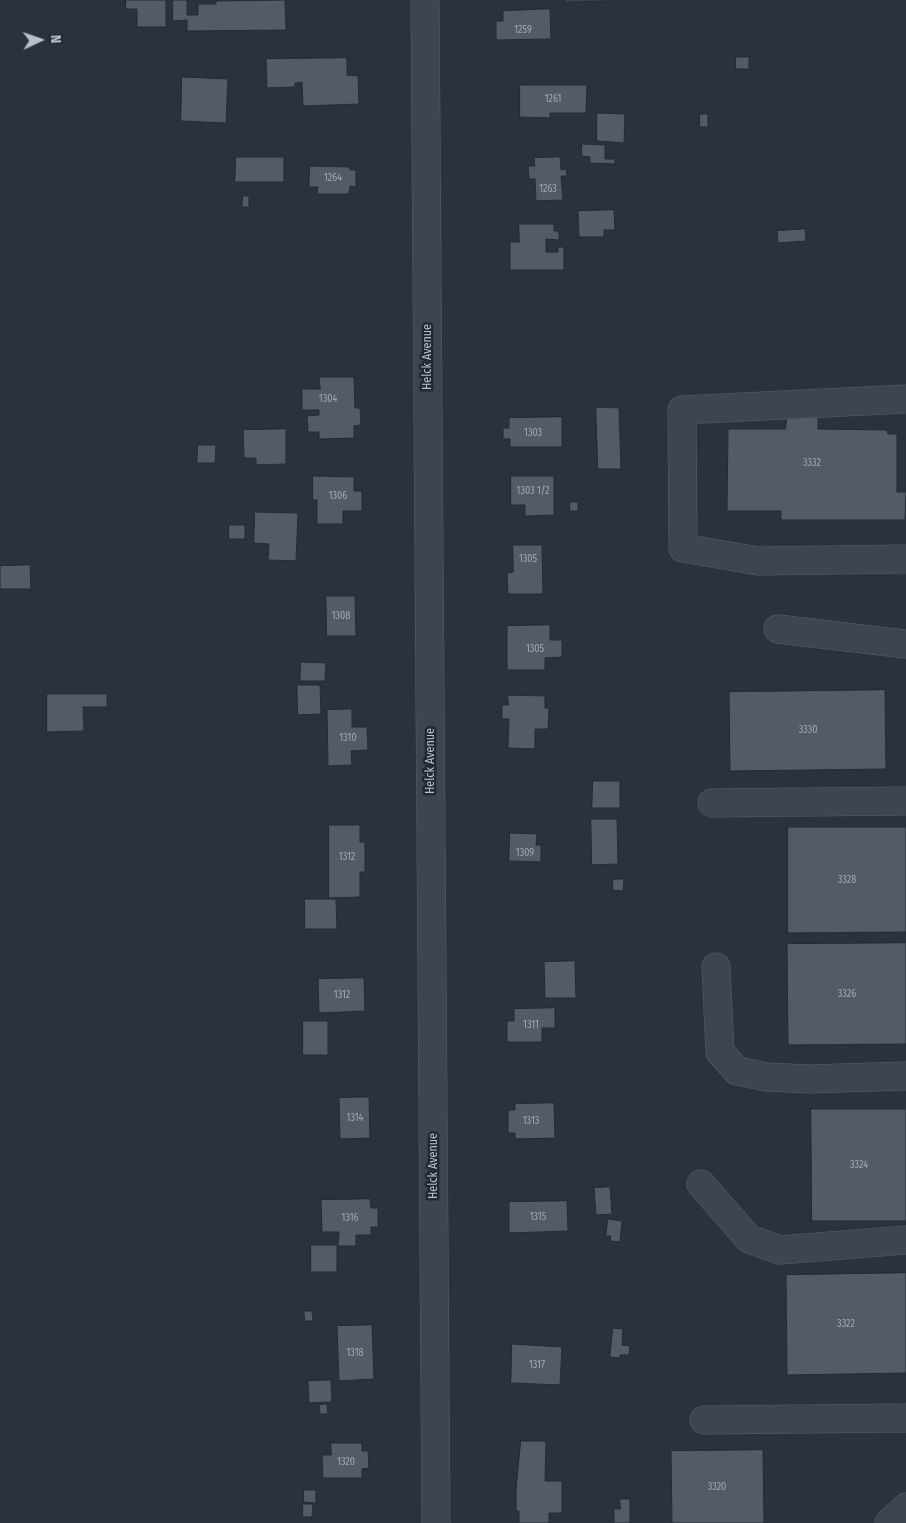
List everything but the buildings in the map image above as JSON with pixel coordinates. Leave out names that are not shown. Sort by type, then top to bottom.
[{"type":"street","name":"Helck Avenue","points":[[426,0],[436,1523]]},
{"type":"street","points":[[906,399],[682,410],[683,548],[758,561],[906,559]]},
{"type":"street","points":[[778,629],[906,644]]},
{"type":"street","points":[[712,803],[906,801]]},
{"type":"street","points":[[716,967],[720,1052],[737,1071],[767,1077],[809,1079],[906,1076]]},
{"type":"street","points":[[701,1184],[749,1239],[780,1250],[906,1240]]},
{"type":"street","points":[[704,1420],[906,1418]]},
{"type":"street","points":[[889,1523],[906,1508]]}]
